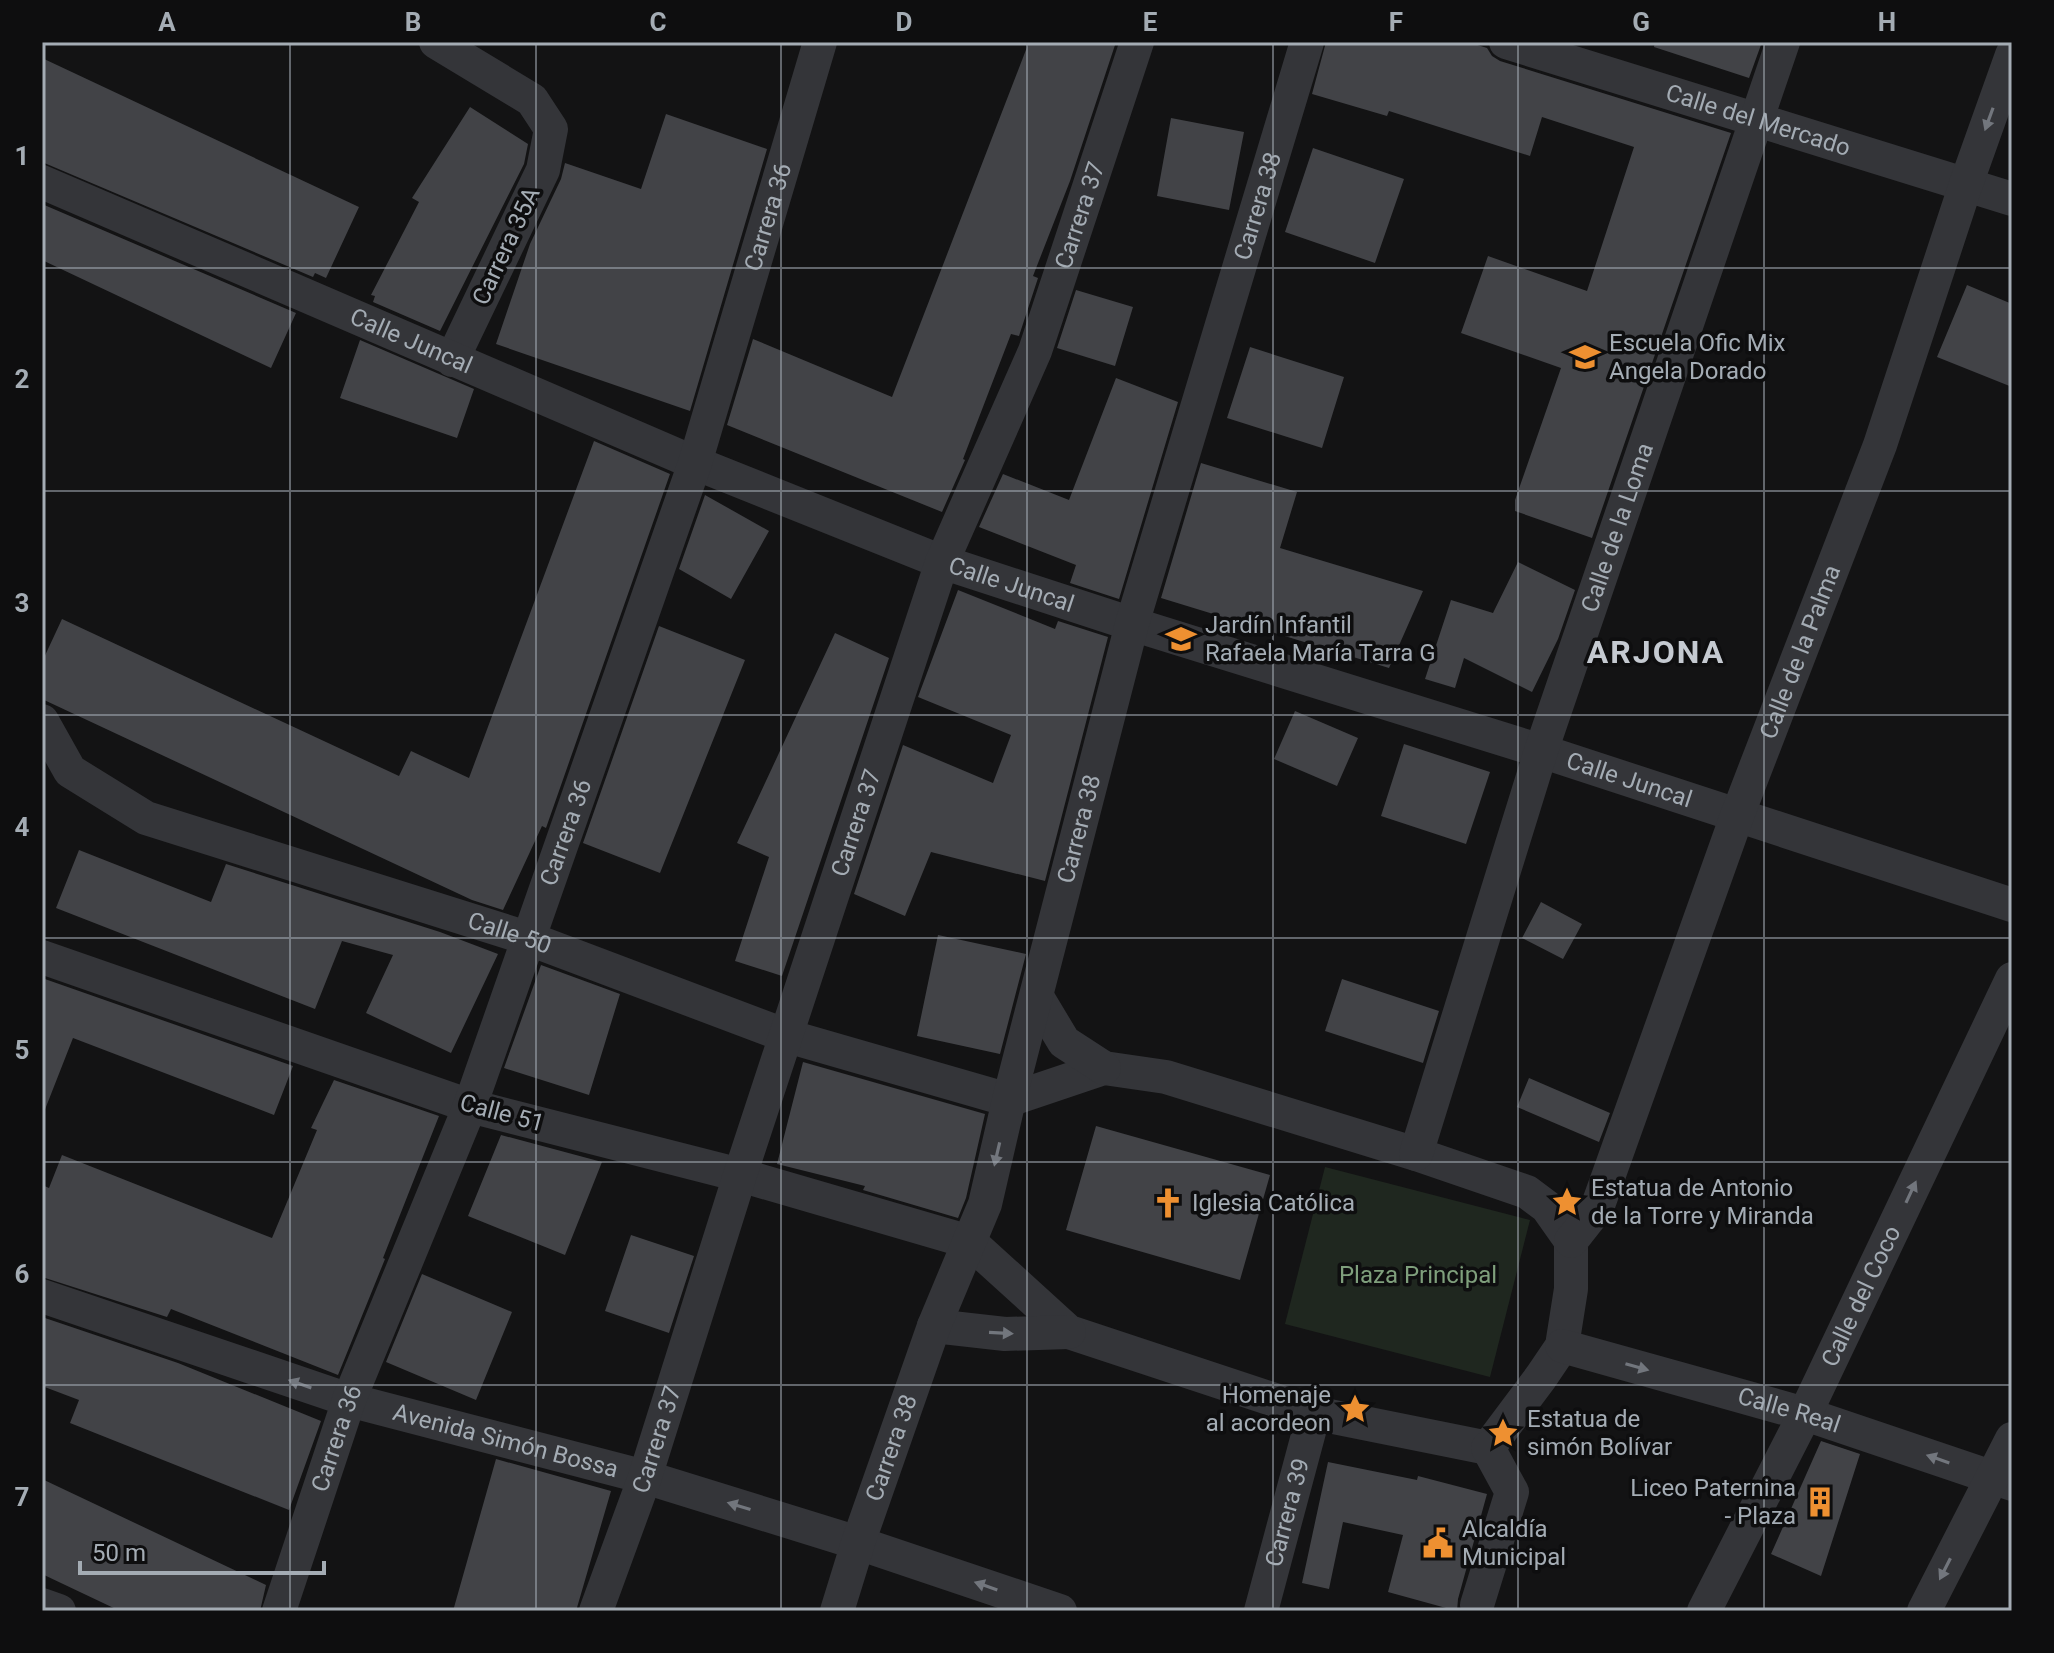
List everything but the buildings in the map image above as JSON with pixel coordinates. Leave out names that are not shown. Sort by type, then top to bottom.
[{"type":"street","name":"Carrera 35A","points":[[436,42],[532,100],[551,129],[543,170],[452,360]]},
{"type":"street","name":"Carrera 36","points":[[279,1611],[349,1400],[470,1106],[695,463],[820,42]]},
{"type":"street","name":"Carrera 37","points":[[596,1611],[645,1477],[740,1175],[942,562],[1035,351],[1137,42]]},
{"type":"street","name":"Carrera 38","points":[[837,1611],[934,1326],[985,1204],[1132,624],[1307,42]]},
{"type":"street","name":"Calle del Mercado","points":[[1506,42],[2012,199]]},
{"type":"street","name":"Calle de la Loma","points":[[1416,1154],[1541,751],[1783,42]]},
{"type":"street","name":"Calle de la Palma","points":[[1571,1241],[1597,1208],[1737,816],[1880,445],[2012,55]]},
{"type":"street","name":"Calle Juncal","points":[[42,182],[695,463],[942,562],[1541,751],[2012,905]]},
{"type":"street","name":"Calle 50","points":[[42,721],[70,771],[146,818],[527,938],[787,1036],[1009,1100]]},
{"type":"street","name":"Calle 51","points":[[42,957],[470,1106],[740,1175],[970,1242]]},
{"type":"street","name":"Calle del Coco","points":[[1704,1611],[1805,1414],[2012,979]]},
{"type":"street","points":[[1037,997],[1064,1042],[1104,1068],[1166,1077],[1416,1154],[1527,1192],[1547,1207],[1571,1241],[1571,1289],[1562,1346],[1488,1448]]},
{"type":"street","points":[[1009,1100],[1104,1068]]},
{"type":"street","points":[[970,1242],[1069,1332]]},
{"type":"street","name":"Avenida Simón Bossa","points":[[42,1296],[349,1400],[645,1477],[858,1543],[1060,1611]]},
{"type":"street","points":[[934,1326],[1005,1334],[1069,1332],[1314,1413],[1488,1448]]},
{"type":"street","name":"Calle Real","points":[[1562,1346],[1805,1414],[2002,1481]]},
{"type":"street","name":"Carrera 39","points":[[1261,1611],[1314,1413]]},
{"type":"street","points":[[1924,1611],[2002,1481],[2012,1439]]},
{"type":"street","points":[[1477,1605],[1512,1492],[1488,1448]]},
{"type":"street","points":[[42,1605],[59,1611]]},
{"type":"green space","name":"Plaza Principal","points":[[1325,1167],[1530,1220],[1490,1377],[1285,1324]]},
{"type":"place","name":"Escuela Ofic Mix Angela Dorado","points":[[1585,357]]},
{"type":"place","name":"Jardín Infantil Rafaela María Tarra G","points":[[1181,639]]},
{"type":"place","name":"Estatua de Antonio de la Torre y Miranda","points":[[1567,1202]]},
{"type":"place","name":"Iglesia Católica","points":[[1168,1203]]},
{"type":"place","name":"Homenaje al acordeon","points":[[1355,1409]]},
{"type":"place","name":"Estatua de simón Bolívar","points":[[1503,1433]]},
{"type":"place","name":"Liceo Paternina - Plaza","points":[[1820,1502]]},
{"type":"place","name":"Alcaldía Municipal","points":[[1438,1543]]},
{"type":"district","name":"ARJONA","points":[[1656,652]]}]
